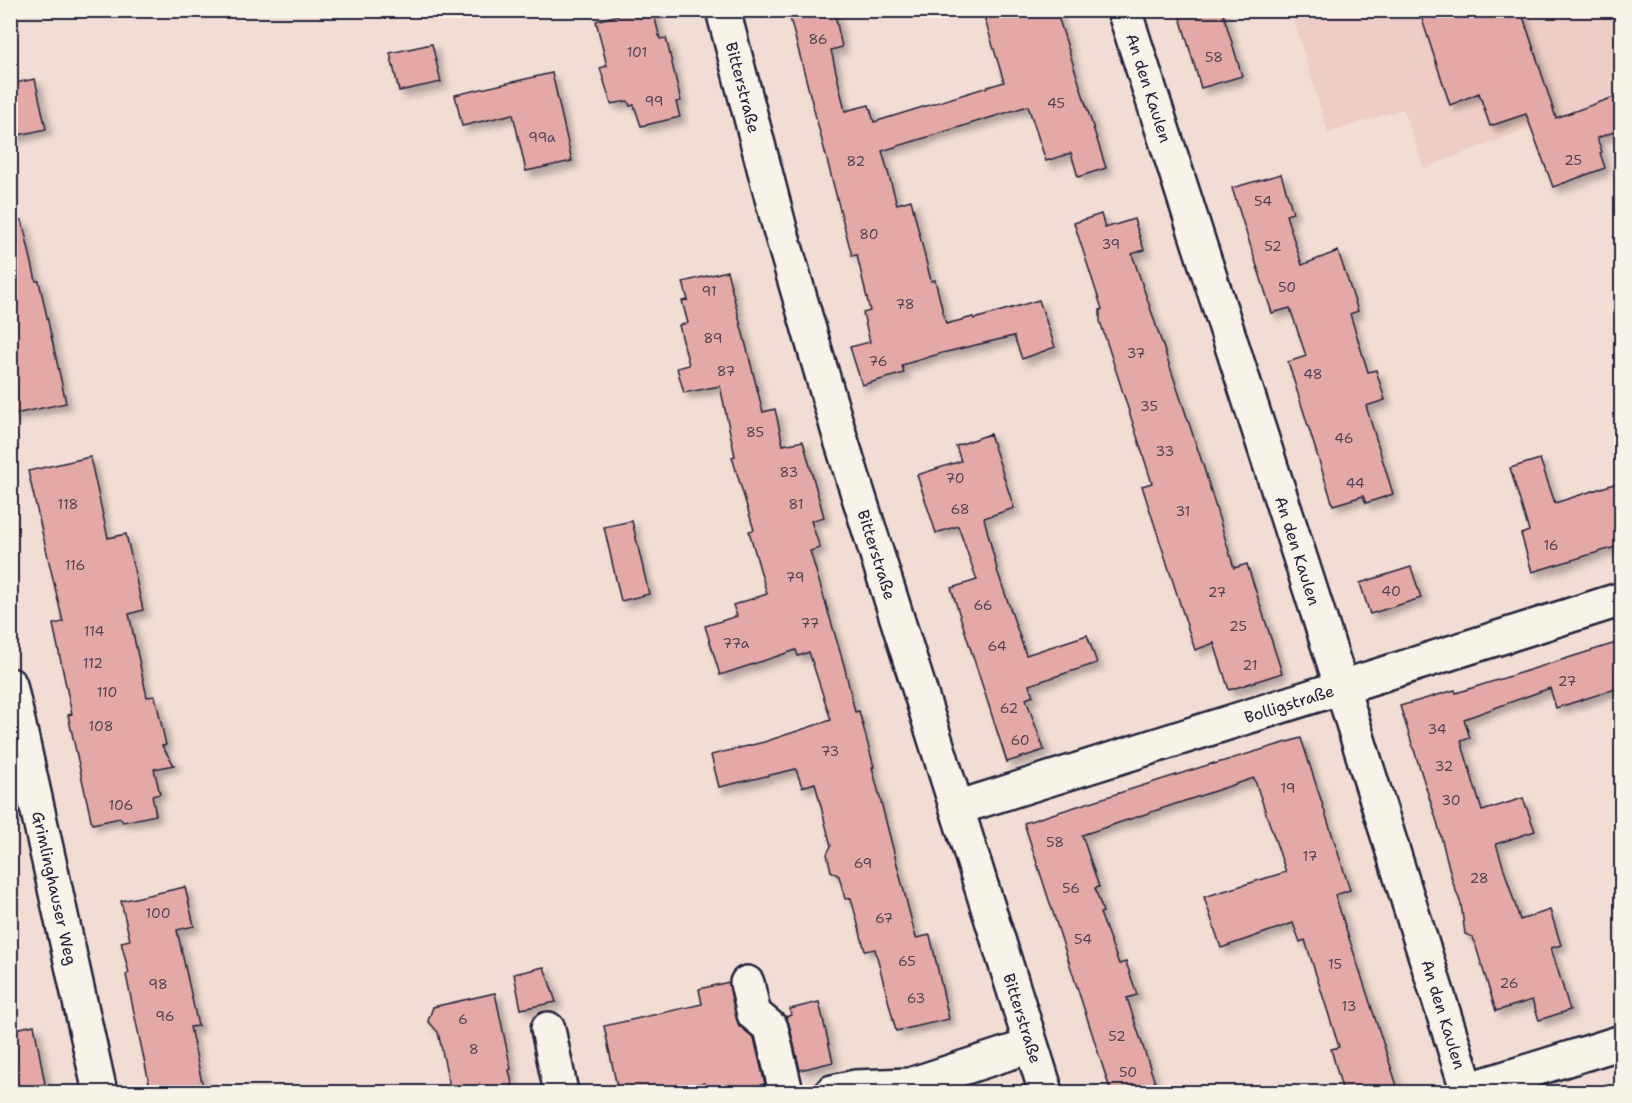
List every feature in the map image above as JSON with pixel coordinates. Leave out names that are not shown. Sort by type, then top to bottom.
[{"type":"street","name":"Bitterstraße","points":[[723,10],[780,229],[837,429],[1046,1092]]},
{"type":"street","name":"An den Kaulen","points":[[1124,10],[1342,688],[1468,1091]]},
{"type":"street","name":"Bolligstraße","points":[[957,808],[1622,599]]},
{"type":"street","name":"Grimlinghauser Weg","points":[[10,685],[100,1092]]},
{"type":"street","points":[[747,982],[754,1014],[771,1028],[786,1092]]},
{"type":"street","points":[[548,1029],[561,1092]]},
{"type":"street","points":[[1468,1091],[1622,1042]]},
{"type":"street","points":[[832,1092],[855,1087],[910,1085],[1030,1046]]},
{"type":"shaded area","points":[[1291,11],[1621,11],[1621,94],[1424,168],[1403,109],[1328,133]]},
{"type":"building","points":[[636,10],[653,10],[660,39],[666,38],[681,101],[676,102],[680,117],[641,126],[634,105],[630,106],[628,101],[611,104],[600,68],[607,66],[596,21]]},
{"type":"building","points":[[788,10],[834,10],[842,47],[831,50],[845,111],[869,105],[874,122],[1004,82],[982,10],[1056,10],[1106,168],[1078,177],[1071,153],[1046,161],[1028,106],[882,151],[897,204],[911,200],[931,281],[935,280],[946,324],[973,317],[974,319],[1039,300],[1055,347],[1022,359],[1014,336],[902,365],[904,373],[862,385],[850,347],[870,342],[863,313],[870,311],[857,255],[852,256]]},
{"type":"building","points":[[1178,10],[1222,10],[1242,76],[1201,88]]},
{"type":"building","points":[[1419,10],[1521,10],[1556,118],[1622,94],[1622,129],[1597,138],[1605,168],[1553,187],[1526,114],[1490,126],[1479,93],[1450,105]]},
{"type":"building","points":[[432,44],[441,82],[399,91],[390,53]]},
{"type":"building","points":[[552,73],[572,161],[526,171],[513,114],[462,126],[455,95]]},
{"type":"building","points":[[35,79],[46,129],[10,137],[10,84]]},
{"type":"building","points":[[1281,174],[1293,213],[1286,215],[1302,265],[1338,251],[1358,311],[1350,314],[1368,372],[1376,370],[1385,400],[1366,406],[1393,494],[1366,503],[1363,496],[1333,505],[1288,362],[1306,356],[1290,308],[1272,313],[1232,188]]},
{"type":"building","points":[[1101,214],[1105,228],[1134,219],[1144,250],[1132,254],[1203,465],[1234,568],[1247,564],[1282,673],[1229,690],[1214,643],[1195,650],[1142,486],[1152,483],[1100,321],[1100,310],[1102,309],[1074,223]]},
{"type":"building","points":[[22,220],[36,281],[39,281],[66,403],[10,415],[10,221]]},
{"type":"building","points":[[727,271],[763,412],[775,409],[783,445],[803,441],[824,517],[811,521],[820,548],[810,551],[844,665],[855,712],[859,711],[916,938],[930,935],[949,1019],[896,1031],[875,949],[865,951],[851,898],[845,899],[839,876],[831,871],[827,854],[831,846],[815,783],[802,787],[796,769],[719,787],[711,755],[764,742],[831,720],[809,652],[798,656],[796,650],[720,675],[705,626],[737,616],[733,605],[767,594],[749,531],[754,530],[732,457],[735,456],[720,386],[684,393],[677,368],[689,365],[679,325],[688,323],[682,301],[688,300],[683,282]]},
{"type":"building","points":[[990,434],[1014,508],[984,518],[998,573],[1026,655],[1087,635],[1097,663],[1029,685],[1033,696],[1026,699],[1044,750],[1007,762],[951,588],[977,580],[958,526],[936,533],[917,475],[961,461],[956,446]]},
{"type":"building","points":[[90,457],[108,538],[126,534],[143,610],[129,614],[147,697],[155,696],[166,745],[162,746],[174,765],[154,769],[160,794],[152,796],[156,815],[123,822],[120,818],[92,824],[68,715],[72,714],[53,624],[63,622],[28,471]]},
{"type":"building","points":[[1540,459],[1555,503],[1614,484],[1622,507],[1622,545],[1532,572],[1521,534],[1529,531],[1510,468]]},
{"type":"building","points":[[632,521],[649,594],[621,601],[604,527]]},
{"type":"building","points":[[1411,567],[1421,598],[1370,614],[1360,583]]},
{"type":"building","points":[[1622,641],[1622,687],[1556,708],[1550,688],[1464,719],[1470,738],[1461,741],[1482,811],[1523,798],[1535,831],[1496,844],[1520,920],[1550,910],[1561,945],[1551,948],[1570,1010],[1539,1020],[1532,1000],[1496,1011],[1473,937],[1465,934],[1461,904],[1400,706],[1455,690],[1456,693]]},
{"type":"building","points":[[1301,738],[1350,890],[1335,895],[1399,1092],[1343,1092],[1331,1049],[1339,1047],[1305,940],[1300,942],[1293,923],[1221,948],[1204,897],[1286,872],[1254,778],[1082,835],[1099,887],[1095,888],[1103,912],[1100,913],[1119,964],[1126,962],[1137,995],[1127,998],[1158,1092],[1111,1092],[1024,823]]},
{"type":"building","points":[[185,887],[194,926],[177,930],[198,1026],[190,1027],[204,1092],[151,1092],[126,975],[129,973],[121,942],[130,940],[121,901]]},
{"type":"building","points":[[544,967],[556,1002],[521,1009],[514,974]]},
{"type":"building","points":[[729,982],[739,1027],[754,1038],[765,1084],[723,1092],[706,1092],[704,1083],[660,1092],[618,1092],[604,1026],[702,1004],[699,989]]},
{"type":"building","points":[[495,993],[514,1092],[451,1092],[438,1032],[428,1021],[433,1007]]},
{"type":"building","points":[[819,1002],[833,1062],[800,1070],[789,1024],[785,1017],[791,1015],[790,1009]]},
{"type":"building","points":[[34,1025],[45,1084],[10,1092],[10,1030]]}]
